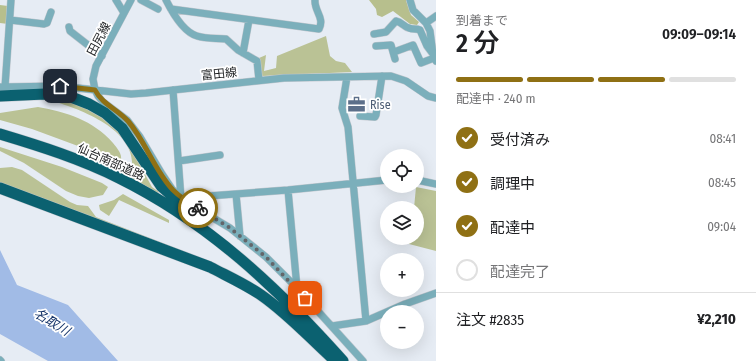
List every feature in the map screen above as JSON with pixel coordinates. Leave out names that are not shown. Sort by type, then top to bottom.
[{"type":"highway","points":[[2,90],[71,97],[89,104],[105,113],[122,128],[161,186],[173,198],[247,257],[277,284],[310,323]]},
{"type":"highway","name":"仙台南部道路","points":[[0,134],[35,144],[89,164],[170,206],[197,224],[238,256],[269,283],[310,323],[343,361]]},
{"type":"highway","points":[[0,188],[210,267],[237,280],[260,294],[282,312],[336,361]]},
{"type":"street","points":[[2,90],[11,0]]},
{"type":"street","points":[[116,0],[124,13]]},
{"type":"street","name":"田尻線","points":[[95,90],[93,79],[96,66],[131,0]]},
{"type":"street","points":[[141,0],[158,9]]},
{"type":"street","points":[[166,0],[175,18],[195,36],[226,39],[238,50],[257,61],[260,80]]},
{"type":"street","points":[[170,9],[319,29],[321,26],[320,16],[314,6],[315,0]]},
{"type":"street","points":[[410,0],[413,10],[426,22],[432,41],[434,58]]},
{"type":"street","points":[[10,20],[44,24],[47,23],[51,12]]},
{"type":"street","points":[[426,22],[436,16]]},
{"type":"street","points":[[244,53],[249,20]]},
{"type":"street","points":[[374,34],[386,32],[396,21],[399,21],[409,28],[418,28],[434,58]]},
{"type":"street","points":[[68,27],[70,31],[102,56]]},
{"type":"street","points":[[376,46],[391,45],[394,56],[413,44],[421,63],[434,58]]},
{"type":"street","points":[[360,116],[370,117],[376,115],[382,76]]},
{"type":"street","name":"富田線","points":[[2,90],[60,86],[131,94],[260,80],[391,76],[406,81],[428,96],[436,98]]},
{"type":"street","points":[[347,77],[342,108],[348,127],[366,321]]},
{"type":"street","points":[[95,90],[103,102],[127,120],[172,189],[182,198],[224,224],[266,257],[297,288],[364,361]]},
{"type":"street","points":[[173,90],[182,198]]},
{"type":"street","points":[[179,161],[220,154]]},
{"type":"street","points":[[182,198],[380,181]]},
{"type":"street","points":[[424,181],[436,184]]},
{"type":"street","points":[[288,190],[297,288]]},
{"type":"street","points":[[236,194],[240,236]]},
{"type":"street","points":[[332,326],[366,321],[405,304],[436,293]]},
{"type":"green space","points":[[369,0],[406,0],[411,15],[419,22],[417,25],[410,24],[393,11],[382,17],[377,15],[376,9]]},
{"type":"green space","points":[[0,5],[8,6],[8,24],[0,23]]},
{"type":"green space","points":[[326,36],[330,56],[336,61],[345,63],[352,72],[262,76],[259,58],[266,55],[264,71],[276,68],[277,56]]},
{"type":"green space","points":[[49,100],[67,101],[84,106],[108,120],[126,140],[152,187],[159,192],[158,193],[130,177],[132,161],[128,147],[119,135],[93,116]]},
{"type":"green space","points":[[38,107],[78,118],[97,128],[116,146],[121,155],[119,165],[116,170],[98,162],[78,146],[32,129],[0,120],[0,113]]},
{"type":"green space","points":[[0,147],[62,167],[102,183],[108,187],[103,195],[89,198],[78,196],[66,191],[24,163],[0,151]]},
{"type":"green space","points":[[12,167],[22,170],[70,202],[77,205],[88,206],[96,217],[196,256],[0,184],[0,168]]},
{"type":"green space","points":[[424,189],[436,191],[436,251],[413,245],[424,245],[424,201],[415,201],[415,193],[424,193]]},
{"type":"green space","points":[[123,194],[169,220],[169,223],[119,200],[109,216],[100,210],[99,205],[114,200]]},
{"type":"water","name":"名取川","points":[[0,250],[17,285],[68,305],[118,361],[48,361],[0,334]]},
{"type":"way so far","points":[[198,208],[230,228],[266,257],[305,298]]},
{"type":"place","name":"Rise","points":[[357,105]]},
{"type":"route","points":[[60,86],[95,90],[103,102],[127,120],[172,189],[184,200],[198,208]]}]
